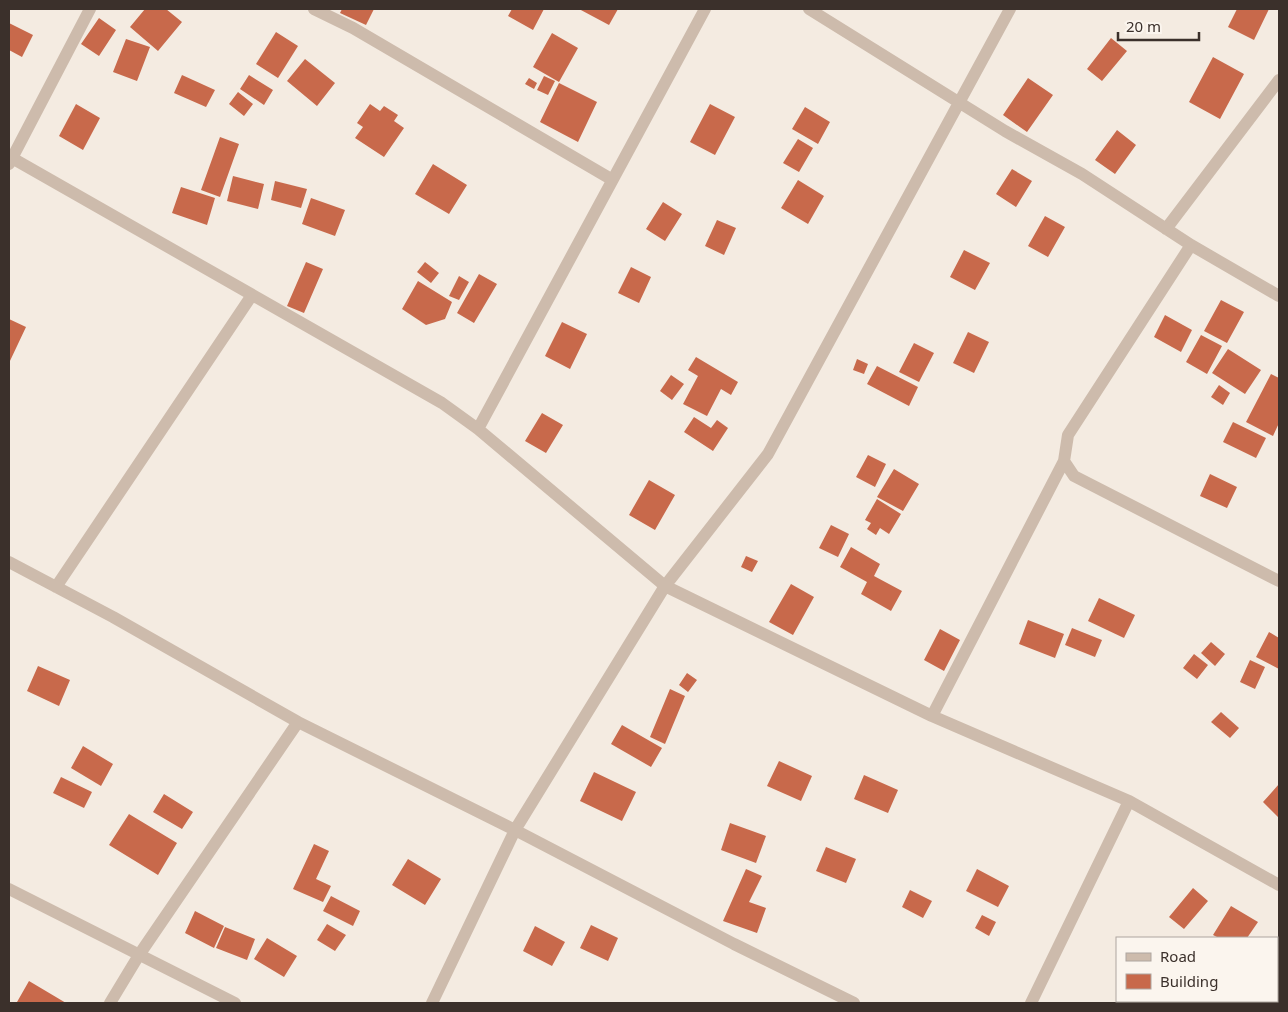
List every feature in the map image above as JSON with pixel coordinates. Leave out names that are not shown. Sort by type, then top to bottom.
[{"type":"street","points":[[90,9],[10,161],[442,403],[478,429],[665,586],[932,716],[1129,801],[1279,885]]},
{"type":"street","points":[[314,9],[353,28],[611,179]]},
{"type":"street","points":[[478,429],[611,179],[705,9]]},
{"type":"street","points":[[809,9],[958,102],[1082,174],[1190,245],[1279,296]]},
{"type":"street","points":[[432,1003],[515,830],[665,586],[768,454],[1010,9]]},
{"type":"street","points":[[1166,229],[1279,80]]},
{"type":"street","points":[[932,716],[1064,461],[1068,434],[1190,245]]},
{"type":"street","points":[[56,587],[252,296]]},
{"type":"street","points":[[1064,461],[1074,476],[1279,581]]},
{"type":"street","points":[[9,562],[298,722],[854,1003]]},
{"type":"street","points":[[110,1003],[139,956],[298,722]]},
{"type":"street","points":[[1031,1003],[1129,801]]},
{"type":"street","points":[[9,889],[235,1003]]},
{"type":"building","points":[[145,9],[166,9],[182,22],[158,51],[130,27]]},
{"type":"building","points":[[342,9],[374,9],[366,25],[340,13]]},
{"type":"building","points":[[512,9],[544,9],[533,30],[508,16]]},
{"type":"building","points":[[579,9],[618,9],[609,25]]},
{"type":"building","points":[[1237,9],[1269,9],[1254,40],[1228,27]]},
{"type":"building","points":[[99,18],[116,30],[99,56],[81,44]]},
{"type":"building","points":[[9,23],[33,35],[22,57],[9,50]]},
{"type":"building","points":[[276,32],[298,46],[278,78],[256,64]]},
{"type":"building","points":[[552,33],[578,48],[559,82],[533,67]]},
{"type":"building","points":[[1111,38],[1127,51],[1102,81],[1087,69]]},
{"type":"building","points":[[126,39],[150,47],[137,81],[113,72]]},
{"type":"building","points":[[1213,57],[1244,74],[1220,119],[1189,102]]},
{"type":"building","points":[[305,59],[335,83],[317,106],[287,81]]},
{"type":"building","points":[[182,75],[215,90],[206,107],[174,93]]},
{"type":"building","points":[[249,75],[273,90],[264,105],[240,89]]},
{"type":"building","points":[[544,76],[555,81],[548,95],[537,90]]},
{"type":"building","points":[[529,78],[537,83],[534,89],[525,84]]},
{"type":"building","points":[[1028,78],[1053,95],[1027,132],[1003,115]]},
{"type":"building","points":[[559,83],[597,102],[578,142],[540,122]]},
{"type":"building","points":[[238,92],[253,104],[244,116],[229,104]]},
{"type":"building","points":[[76,104],[100,118],[83,150],[59,136]]},
{"type":"building","points":[[370,104],[380,111],[384,106],[398,115],[394,121],[404,128],[384,157],[355,138],[363,127],[357,123]]},
{"type":"building","points":[[710,104],[735,117],[715,155],[690,142]]},
{"type":"building","points":[[805,107],[830,122],[818,144],[792,129]]},
{"type":"building","points":[[1117,130],[1136,145],[1115,174],[1095,160]]},
{"type":"building","points":[[220,137],[239,144],[220,197],[201,190]]},
{"type":"building","points":[[798,139],[813,148],[799,172],[783,163]]},
{"type":"building","points":[[433,164],[467,185],[449,214],[415,194]]},
{"type":"building","points":[[1012,169],[1032,181],[1016,207],[996,194]]},
{"type":"building","points":[[233,176],[264,184],[258,209],[227,201]]},
{"type":"building","points":[[798,180],[824,196],[808,224],[781,208]]},
{"type":"building","points":[[275,181],[307,189],[301,208],[271,200]]},
{"type":"building","points":[[181,187],[215,198],[207,225],[172,213]]},
{"type":"building","points":[[311,198],[345,210],[335,236],[302,224]]},
{"type":"building","points":[[663,202],[682,214],[665,241],[646,229]]},
{"type":"building","points":[[1045,216],[1065,227],[1048,257],[1028,246]]},
{"type":"building","points":[[717,220],[736,228],[724,255],[705,246]]},
{"type":"building","points":[[964,250],[990,263],[975,290],[950,277]]},
{"type":"building","points":[[306,262],[323,269],[304,313],[287,306]]},
{"type":"building","points":[[425,262],[439,273],[431,283],[417,272]]},
{"type":"building","points":[[631,267],[651,277],[639,303],[618,293]]},
{"type":"building","points":[[479,274],[497,284],[474,323],[457,313]]},
{"type":"building","points":[[459,276],[469,282],[459,300],[449,296]]},
{"type":"building","points":[[418,281],[452,302],[445,319],[426,325],[402,309]]},
{"type":"building","points":[[1221,300],[1244,312],[1227,343],[1204,331]]},
{"type":"building","points":[[1165,315],[1192,330],[1181,352],[1154,337]]},
{"type":"building","points":[[9,319],[26,327],[9,363]]},
{"type":"building","points":[[562,322],[587,334],[570,369],[545,356]]},
{"type":"building","points":[[968,332],[989,342],[974,373],[953,363]]},
{"type":"building","points":[[1201,335],[1222,346],[1207,374],[1186,362]]},
{"type":"building","points":[[914,343],[934,353],[919,382],[899,372]]},
{"type":"building","points":[[1228,349],[1261,370],[1245,394],[1212,373]]},
{"type":"building","points":[[696,357],[738,382],[731,395],[721,389],[707,416],[683,404],[698,376],[688,370]]},
{"type":"building","points":[[857,359],[868,364],[864,374],[853,370]]},
{"type":"building","points":[[877,366],[918,387],[909,406],[867,384]]},
{"type":"building","points":[[1271,374],[1279,378],[1279,423],[1273,436],[1246,422]]},
{"type":"building","points":[[671,375],[684,384],[672,400],[660,391]]},
{"type":"building","points":[[1219,385],[1230,393],[1223,405],[1211,397]]},
{"type":"building","points":[[542,413],[563,425],[546,453],[525,441]]},
{"type":"building","points":[[694,417],[711,428],[717,420],[728,428],[713,451],[684,432]]},
{"type":"building","points":[[1233,422],[1266,438],[1256,458],[1223,442]]},
{"type":"building","points":[[868,455],[886,464],[875,487],[856,477]]},
{"type":"building","points":[[894,469],[919,484],[903,511],[877,497]]},
{"type":"building","points":[[1210,474],[1237,487],[1227,508],[1200,496]]},
{"type":"building","points":[[649,480],[675,495],[655,530],[629,515]]},
{"type":"building","points":[[877,499],[901,514],[889,534],[880,528],[876,535],[867,529],[871,523],[865,520]]},
{"type":"building","points":[[831,525],[849,534],[838,557],[819,548]]},
{"type":"building","points":[[851,547],[880,564],[874,576],[902,591],[891,611],[861,594],[867,582],[840,567]]},
{"type":"building","points":[[746,556],[758,561],[752,572],[741,567]]},
{"type":"building","points":[[791,584],[814,597],[793,635],[769,622]]},
{"type":"building","points":[[1099,598],[1135,615],[1124,638],[1088,621]]},
{"type":"building","points":[[1028,620],[1064,634],[1055,658],[1019,644]]},
{"type":"building","points":[[1072,628],[1102,640],[1095,657],[1065,645]]},
{"type":"building","points":[[940,629],[960,640],[944,671],[924,660]]},
{"type":"building","points":[[1269,632],[1279,638],[1279,669],[1256,657]]},
{"type":"building","points":[[1211,642],[1225,654],[1215,666],[1201,653]]},
{"type":"building","points":[[1194,654],[1208,665],[1197,679],[1183,668]]},
{"type":"building","points":[[1250,660],[1265,667],[1255,689],[1240,682]]},
{"type":"building","points":[[38,666],[70,680],[59,706],[27,691]]},
{"type":"building","points":[[687,673],[697,680],[688,692],[679,685]]},
{"type":"building","points":[[670,689],[685,696],[665,744],[650,737]]},
{"type":"building","points":[[1221,712],[1239,728],[1230,738],[1211,722]]},
{"type":"building","points":[[622,725],[662,748],[651,767],[611,744]]},
{"type":"building","points":[[83,746],[113,764],[101,786],[71,768]]},
{"type":"building","points":[[779,761],[812,776],[801,801],[767,786]]},
{"type":"building","points":[[594,772],[636,792],[622,821],[580,801]]},
{"type":"building","points":[[864,775],[898,790],[888,813],[854,799]]},
{"type":"building","points":[[61,777],[92,792],[84,808],[53,793]]},
{"type":"building","points":[[1279,784],[1279,818],[1263,802]]},
{"type":"building","points":[[164,794],[193,812],[182,829],[153,812]]},
{"type":"building","points":[[129,814],[177,843],[158,875],[109,845]]},
{"type":"building","points":[[730,823],[766,836],[756,863],[721,850]]},
{"type":"building","points":[[314,844],[329,851],[316,879],[331,886],[323,902],[293,889]]},
{"type":"building","points":[[826,847],[856,859],[846,883],[816,871]]},
{"type":"building","points":[[408,859],[441,879],[425,905],[392,885]]},
{"type":"building","points":[[746,869],[762,876],[749,902],[766,908],[757,933],[723,921]]},
{"type":"building","points":[[977,869],[1009,886],[998,907],[966,891]]},
{"type":"building","points":[[1193,888],[1208,901],[1184,929],[1169,917]]},
{"type":"building","points":[[910,890],[932,901],[923,918],[902,907]]},
{"type":"building","points":[[331,896],[360,911],[353,926],[323,911]]},
{"type":"building","points":[[1231,906],[1258,922],[1248,937],[1217,937],[1213,935]]},
{"type":"building","points":[[195,911],[224,926],[214,948],[185,933]]},
{"type":"building","points":[[982,915],[996,922],[989,936],[975,928]]},
{"type":"building","points":[[327,924],[346,935],[335,951],[317,940]]},
{"type":"building","points":[[591,925],[618,938],[608,961],[580,948]]},
{"type":"building","points":[[535,926],[565,942],[552,966],[523,951]]},
{"type":"building","points":[[225,927],[255,939],[247,960],[216,948]]},
{"type":"building","points":[[267,938],[297,956],[284,977],[254,959]]},
{"type":"building","points":[[29,981],[66,1003],[17,1002]]},
{"type":"building","points":[[1136,1002],[1166,1002],[1165,1003]]}]
